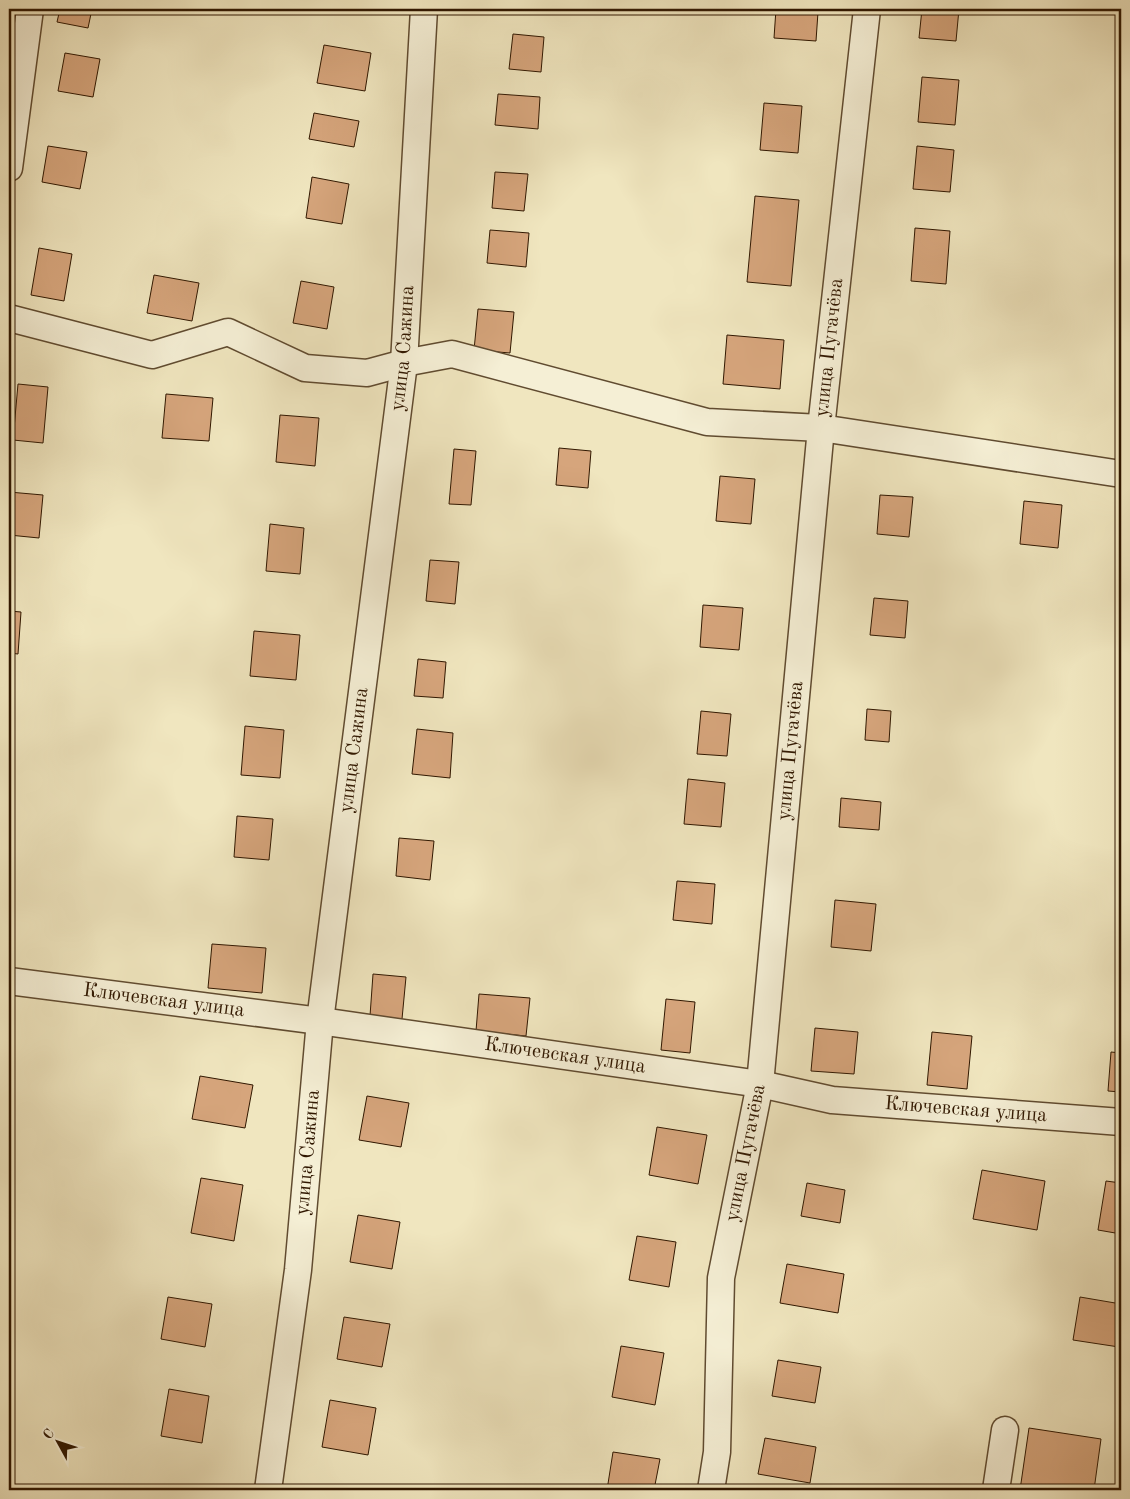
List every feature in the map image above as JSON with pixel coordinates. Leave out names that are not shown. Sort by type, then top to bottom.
[{"type":"street","points":[[9,168],[30,9]]},
{"type":"street","name":"улица Сажина","points":[[268,1490],[298,1270],[320,1021],[404,363],[424,9]]},
{"type":"street","name":"улица Пугачёва","points":[[711,1490],[717,1452],[721,1278],[760,1084],[821,428],[868,9]]},
{"type":"street","points":[[9,318],[152,355],[228,332],[305,368],[366,373],[404,363],[452,354],[708,422],[821,428],[1121,474]]},
{"type":"street","name":"Ключевская улица","points":[[9,981],[320,1021],[760,1084],[832,1100],[1121,1122]]},
{"type":"street","points":[[996,1490],[1005,1430]]},
{"type":"building","points":[[60,9],[92,9],[88,28],[57,22]]},
{"type":"building","points":[[525,9],[554,9],[554,11]]},
{"type":"building","points":[[776,9],[818,12],[816,41],[774,38]]},
{"type":"building","points":[[922,9],[959,9],[956,41],[919,38]]},
{"type":"building","points":[[513,34],[544,37],[541,72],[509,69]]},
{"type":"building","points":[[324,45],[371,53],[365,91],[317,83]]},
{"type":"building","points":[[65,53],[100,59],[93,97],[58,91]]},
{"type":"building","points":[[922,77],[959,80],[955,125],[918,122]]},
{"type":"building","points":[[498,94],[540,97],[538,129],[495,125]]},
{"type":"building","points":[[764,103],[802,106],[798,153],[760,150]]},
{"type":"building","points":[[314,113],[359,121],[354,147],[309,139]]},
{"type":"building","points":[[48,146],[87,152],[80,189],[42,182]]},
{"type":"building","points":[[917,146],[954,150],[950,192],[913,189]]},
{"type":"building","points":[[495,172],[528,174],[524,211],[492,208]]},
{"type":"building","points":[[312,177],[349,184],[342,224],[306,218]]},
{"type":"building","points":[[755,196],[799,200],[791,286],[747,282]]},
{"type":"building","points":[[915,228],[950,231],[946,284],[911,281]]},
{"type":"building","points":[[490,230],[529,233],[526,267],[487,263]]},
{"type":"building","points":[[39,248],[72,254],[64,301],[31,295]]},
{"type":"building","points":[[154,275],[199,283],[192,321],[147,313]]},
{"type":"building","points":[[301,281],[334,287],[327,329],[293,323]]},
{"type":"building","points":[[478,309],[514,312],[510,353],[474,350]]},
{"type":"building","points":[[727,335],[784,340],[780,389],[723,384]]},
{"type":"building","points":[[18,384],[48,387],[43,443],[13,440]]},
{"type":"building","points":[[166,394],[213,398],[209,441],[162,438]]},
{"type":"building","points":[[280,415],[319,418],[315,466],[276,462]]},
{"type":"building","points":[[559,448],[591,451],[588,488],[556,485]]},
{"type":"building","points":[[454,449],[476,451],[471,505],[449,504]]},
{"type":"building","points":[[720,476],[755,479],[751,524],[716,521]]},
{"type":"building","points":[[9,492],[43,495],[39,538],[9,535]]},
{"type":"building","points":[[880,495],[913,497],[909,537],[877,534]]},
{"type":"building","points":[[1024,501],[1062,505],[1058,548],[1020,544]]},
{"type":"building","points":[[270,524],[304,528],[300,574],[266,571]]},
{"type":"building","points":[[430,560],[459,562],[455,604],[426,601]]},
{"type":"building","points":[[874,598],[908,601],[905,638],[870,635]]},
{"type":"building","points":[[703,605],[743,608],[739,650],[700,647]]},
{"type":"building","points":[[9,611],[21,612],[18,654],[9,653]]},
{"type":"building","points":[[254,631],[300,635],[296,680],[250,676]]},
{"type":"building","points":[[418,659],[446,662],[443,698],[414,696]]},
{"type":"building","points":[[9,707],[13,708],[10,743],[9,743]]},
{"type":"building","points":[[867,709],[891,711],[889,742],[865,740]]},
{"type":"building","points":[[701,711],[731,714],[727,756],[697,754]]},
{"type":"building","points":[[245,726],[284,730],[280,778],[241,775]]},
{"type":"building","points":[[417,729],[453,733],[450,778],[412,774]]},
{"type":"building","points":[[688,779],[725,783],[721,827],[684,824]]},
{"type":"building","points":[[841,798],[881,802],[879,830],[839,827]]},
{"type":"building","points":[[237,816],[273,819],[269,860],[234,857]]},
{"type":"building","points":[[399,838],[434,841],[430,880],[396,876]]},
{"type":"building","points":[[677,881],[715,884],[712,924],[673,920]]},
{"type":"building","points":[[835,900],[876,904],[871,951],[831,947]]},
{"type":"building","points":[[1120,930],[1121,979],[1116,979]]},
{"type":"building","points":[[212,944],[266,948],[262,993],[208,988]]},
{"type":"building","points":[[373,974],[406,977],[402,1019],[370,1016]]},
{"type":"building","points":[[479,994],[530,998],[526,1036],[476,1031]]},
{"type":"building","points":[[666,999],[695,1002],[690,1053],[661,1050]]},
{"type":"building","points":[[815,1028],[858,1032],[854,1074],[811,1071]]},
{"type":"building","points":[[932,1032],[972,1036],[967,1089],[927,1085]]},
{"type":"building","points":[[1111,1052],[1121,1053],[1121,1092],[1108,1091]]},
{"type":"building","points":[[200,1076],[253,1085],[245,1128],[192,1119]]},
{"type":"building","points":[[367,1096],[409,1103],[401,1147],[359,1140]]},
{"type":"building","points":[[657,1127],[707,1135],[698,1184],[649,1175]]},
{"type":"building","points":[[982,1170],[1045,1181],[1037,1230],[973,1219]]},
{"type":"building","points":[[201,1178],[243,1185],[234,1241],[191,1233]]},
{"type":"building","points":[[1106,1181],[1121,1183],[1121,1234],[1098,1230]]},
{"type":"building","points":[[807,1183],[845,1190],[840,1223],[801,1216]]},
{"type":"building","points":[[358,1215],[400,1222],[392,1269],[350,1262]]},
{"type":"building","points":[[637,1236],[676,1242],[669,1287],[629,1280]]},
{"type":"building","points":[[787,1264],[844,1274],[838,1313],[780,1303]]},
{"type":"building","points":[[168,1297],[212,1304],[205,1347],[161,1339]]},
{"type":"building","points":[[1080,1297],[1121,1304],[1119,1347],[1073,1340]]},
{"type":"building","points":[[344,1317],[390,1324],[382,1367],[337,1359]]},
{"type":"building","points":[[621,1346],[664,1353],[655,1405],[612,1397]]},
{"type":"building","points":[[778,1360],[821,1367],[815,1403],[772,1396]]},
{"type":"building","points":[[169,1389],[209,1396],[202,1443],[161,1436]]},
{"type":"building","points":[[330,1400],[376,1408],[368,1455],[322,1447]]},
{"type":"building","points":[[1029,1428],[1101,1439],[1094,1490],[1020,1490]]},
{"type":"building","points":[[765,1438],[816,1447],[810,1483],[758,1474]]},
{"type":"building","points":[[613,1452],[660,1459],[654,1490],[607,1490]]}]
